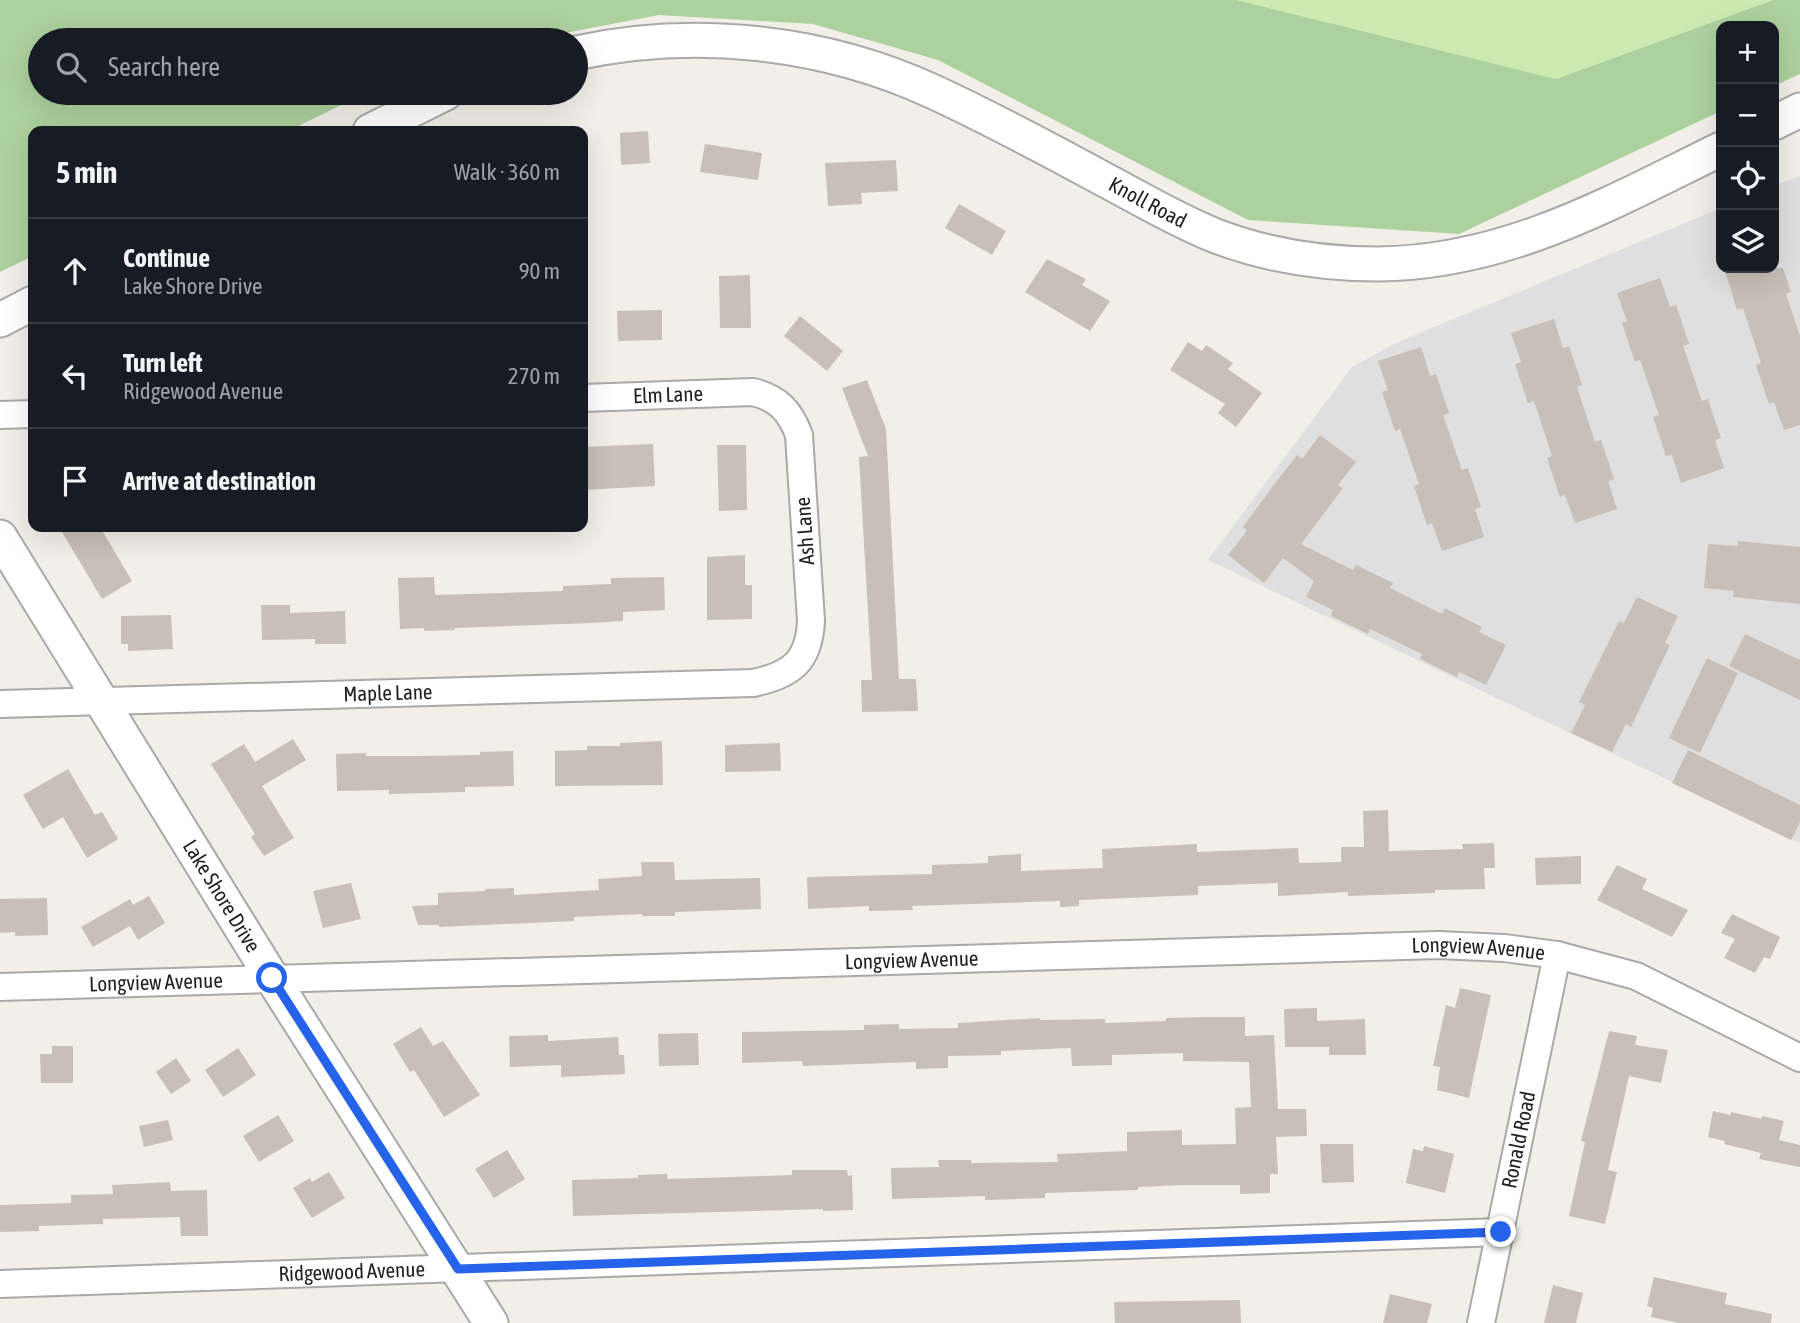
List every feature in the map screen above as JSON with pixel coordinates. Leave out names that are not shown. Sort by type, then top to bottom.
[{"type":"street","name":"Knoll Road","points":[[588,51],[649,42],[714,40],[817,53],[885,72],[933,91],[1176,218],[1218,237],[1269,252],[1326,261],[1378,264],[1482,252],[1532,237],[1621,198],[1716,151]]},
{"type":"street","points":[[380,126],[422,105]]},
{"type":"street","points":[[1779,120],[1800,110]]},
{"type":"street","points":[[0,320],[28,306]]},
{"type":"street","name":"Elm Lane","points":[[588,398],[753,392]]},
{"type":"street","name":"Ash Lane","points":[[753,392],[767,395],[781,404],[793,418],[799,435],[810,638],[804,654],[793,668],[775,679]]},
{"type":"street","points":[[0,415],[28,414]]},
{"type":"street","name":"Lake Shore Drive","points":[[0,537],[272,978],[491,1323]]},
{"type":"street","name":"Maple Lane","points":[[0,704],[753,683],[775,679]]},
{"type":"street","name":"Longview Avenue","points":[[0,987],[1439,945],[1504,948],[1557,955],[1636,976],[1800,1058]]},
{"type":"street","name":"Ronald Road","points":[[1481,1323],[1557,955]]},
{"type":"street","name":"Ridgewood Avenue","points":[[0,1284],[1501,1232]]},
{"type":"shaded area","points":[[1800,176],[1800,843],[1208,560],[1352,367],[1398,342],[1716,210],[1716,273],[1779,273],[1779,184]]},
{"type":"green space","points":[[0,0],[1237,0],[1556,79],[1773,0],[1800,0],[1800,74],[1779,84],[1779,21],[1716,21],[1716,113],[1459,234],[1248,220],[938,60],[813,24],[659,15],[588,29],[28,28],[28,105],[341,105],[298,126],[28,126],[28,258],[0,272]]},
{"type":"green space","points":[[1237,0],[1773,0],[1556,79]]},
{"type":"building","points":[[648,131],[650,163],[621,165],[620,133]]},
{"type":"building","points":[[705,144],[762,153],[758,180],[700,172]]},
{"type":"building","points":[[896,160],[898,191],[861,193],[862,204],[828,206],[825,163]]},
{"type":"building","points":[[959,204],[1006,231],[992,255],[945,228]]},
{"type":"building","points":[[1047,259],[1086,279],[1082,285],[1110,301],[1090,331],[1025,292]]},
{"type":"building","points":[[1779,268],[1783,268],[1791,292],[1786,294],[1800,336],[1800,425],[1784,430],[1774,402],[1769,404],[1756,365],[1761,363],[1743,308],[1737,310],[1726,273],[1779,273]]},
{"type":"building","points":[[750,275],[751,328],[720,328],[719,276]]},
{"type":"building","points":[[1660,278],[1670,307],[1676,305],[1689,344],[1683,346],[1702,401],[1708,399],[1721,438],[1715,440],[1724,468],[1681,483],[1672,455],[1666,456],[1653,417],[1659,415],[1640,360],[1635,362],[1622,323],[1627,321],[1617,293]]},
{"type":"building","points":[[662,310],[662,340],[618,341],[617,311]]},
{"type":"building","points":[[800,316],[843,351],[827,371],[784,336]]},
{"type":"building","points":[[1554,319],[1563,348],[1569,346],[1582,385],[1577,387],[1595,442],[1601,440],[1614,479],[1608,481],[1617,509],[1575,523],[1565,495],[1560,497],[1547,458],[1552,456],[1534,401],[1528,403],[1515,364],[1521,362],[1511,333]]},
{"type":"building","points":[[1188,342],[1202,351],[1206,345],[1233,363],[1228,369],[1262,393],[1236,427],[1218,413],[1225,404],[1170,370]]},
{"type":"building","points":[[1421,347],[1430,376],[1436,374],[1449,413],[1443,415],[1462,470],[1468,468],[1481,507],[1475,509],[1484,537],[1442,551],[1432,523],[1427,525],[1414,486],[1419,484],[1400,429],[1395,431],[1382,392],[1388,390],[1378,361]]},
{"type":"building","points":[[867,380],[886,429],[899,679],[916,679],[918,711],[862,712],[861,680],[872,680],[859,457],[868,456],[842,388]]},
{"type":"building","points":[[1320,435],[1356,462],[1338,485],[1343,488],[1301,544],[1353,570],[1356,565],[1393,583],[1390,588],[1442,614],[1445,608],[1482,627],[1479,632],[1506,645],[1486,685],[1459,672],[1457,677],[1420,659],[1422,654],[1370,629],[1368,634],[1331,616],[1333,610],[1306,597],[1314,581],[1283,558],[1264,583],[1228,555],[1247,531],[1243,527],[1267,494],[1297,455],[1302,459]]},
{"type":"building","points":[[653,444],[655,486],[588,490],[588,447]]},
{"type":"building","points":[[717,445],[746,445],[747,510],[719,511]]},
{"type":"building","points":[[62,532],[103,532],[132,581],[102,599]]},
{"type":"building","points":[[1738,541],[1800,547],[1800,604],[1733,597],[1734,591],[1704,588],[1708,544],[1738,546]]},
{"type":"building","points":[[745,555],[745,585],[752,585],[752,619],[707,620],[707,557]]},
{"type":"building","points":[[434,577],[435,595],[563,591],[563,586],[611,584],[611,578],[664,577],[665,610],[623,612],[623,621],[454,628],[455,630],[400,629],[398,578]]},
{"type":"building","points":[[1637,597],[1678,616],[1665,643],[1670,645],[1631,727],[1626,724],[1612,752],[1571,733],[1585,705],[1579,702],[1619,621],[1624,623]]},
{"type":"building","points":[[261,605],[290,605],[290,613],[345,611],[346,644],[315,644],[315,639],[262,640]]},
{"type":"building","points":[[171,615],[173,649],[128,651],[128,644],[121,644],[121,616]]},
{"type":"building","points":[[1745,634],[1800,660],[1800,700],[1729,666]]},
{"type":"building","points":[[1707,658],[1738,673],[1700,753],[1669,738]]},
{"type":"building","points":[[293,739],[306,760],[262,786],[294,838],[264,856],[251,837],[255,834],[211,764],[244,744],[255,762]]},
{"type":"building","points":[[662,741],[663,785],[555,786],[555,751]]},
{"type":"building","points":[[780,743],[781,771],[725,772],[725,745]]},
{"type":"building","points":[[1688,750],[1800,805],[1800,822],[1791,840],[1672,783]]},
{"type":"building","points":[[513,751],[514,786],[465,787],[465,792],[389,794],[389,790],[337,791],[336,754],[480,755],[480,752]]},
{"type":"building","points":[[68,769],[95,815],[102,812],[118,839],[87,858],[63,817],[43,829],[23,795]]},
{"type":"building","points":[[1388,810],[1389,851],[1463,849],[1462,844],[1494,843],[1495,868],[1484,868],[1485,889],[1348,896],[1348,892],[1278,896],[1278,883],[1198,886],[1198,895],[1079,900],[1079,906],[1060,907],[1060,901],[912,906],[913,910],[869,911],[869,906],[808,909],[807,877],[932,874],[932,865],[988,863],[988,856],[1021,854],[1021,871],[1103,868],[1102,849],[1197,844],[1197,852],[1298,848],[1299,863],[1341,862],[1341,847],[1364,847],[1363,811]]},
{"type":"building","points":[[1581,856],[1581,884],[1536,885],[1535,858]]},
{"type":"building","points":[[641,862],[674,862],[675,880],[760,878],[761,909],[675,912],[675,916],[642,914],[574,917],[574,921],[439,927],[418,925],[412,906],[438,905],[438,893],[514,888],[514,895],[599,890],[598,879],[642,876]]},
{"type":"building","points":[[1617,865],[1647,879],[1642,889],[1688,910],[1672,937],[1597,900]]},
{"type":"building","points":[[351,883],[361,919],[323,928],[313,891]]},
{"type":"building","points":[[149,896],[165,923],[138,940],[130,926],[93,947],[81,927],[130,899],[133,905]]},
{"type":"building","points":[[47,898],[48,935],[15,936],[15,932],[0,933],[0,899]]},
{"type":"building","points":[[1732,914],[1780,937],[1770,959],[1764,957],[1755,973],[1724,958],[1735,939],[1721,933]]},
{"type":"building","points":[[1460,988],[1491,995],[1469,1098],[1437,1090],[1440,1067],[1433,1066],[1446,1005],[1455,1008]]},
{"type":"building","points":[[1317,1008],[1317,1021],[1365,1019],[1366,1055],[1329,1055],[1329,1047],[1285,1047],[1284,1009]]},
{"type":"building","points":[[1245,1017],[1245,1036],[1274,1035],[1278,1109],[1306,1109],[1307,1136],[1276,1137],[1278,1174],[1270,1174],[1270,1193],[1240,1194],[1240,1185],[1184,1185],[1138,1187],[1138,1190],[1045,1193],[1045,1198],[985,1200],[985,1196],[892,1199],[891,1168],[939,1167],[938,1160],[971,1160],[971,1163],[1058,1162],[1057,1154],[1127,1151],[1127,1132],[1182,1130],[1182,1145],[1236,1144],[1235,1108],[1251,1107],[1249,1062],[1183,1061],[1183,1053],[1112,1055],[1112,1065],[1072,1066],[1071,1048],[1001,1051],[1001,1055],[948,1056],[948,1068],[916,1069],[916,1062],[803,1066],[802,1061],[742,1063],[742,1032],[864,1030],[864,1025],[899,1024],[899,1029],[958,1028],[958,1023],[1040,1018],[1105,1019],[1105,1023]]},
{"type":"building","points":[[421,1027],[433,1046],[443,1041],[480,1095],[444,1117],[414,1070],[410,1072],[393,1044]]},
{"type":"building","points":[[1609,1031],[1637,1036],[1635,1045],[1668,1050],[1661,1083],[1629,1076],[1608,1170],[1617,1172],[1605,1224],[1569,1216],[1585,1142],[1581,1141]]},
{"type":"building","points":[[698,1033],[699,1065],[659,1066],[658,1034]]},
{"type":"building","points":[[548,1035],[548,1041],[618,1037],[619,1055],[624,1055],[625,1074],[561,1077],[561,1065],[510,1067],[509,1036]]},
{"type":"building","points":[[52,1046],[73,1046],[73,1083],[41,1083],[40,1054],[52,1054]]},
{"type":"building","points":[[238,1048],[256,1075],[223,1097],[205,1070]]},
{"type":"building","points":[[176,1058],[191,1081],[171,1094],[156,1072]]},
{"type":"building","points":[[1713,1111],[1784,1121],[1779,1140],[1800,1145],[1800,1167],[1759,1159],[1761,1153],[1708,1137]]},
{"type":"building","points":[[278,1115],[294,1141],[259,1162],[243,1136]]},
{"type":"building","points":[[168,1120],[173,1140],[144,1147],[139,1126]]},
{"type":"building","points":[[1320,1144],[1353,1144],[1354,1182],[1322,1183]]},
{"type":"building","points":[[1424,1146],[1454,1154],[1445,1193],[1406,1183],[1413,1149],[1423,1151]]},
{"type":"building","points":[[507,1150],[525,1179],[494,1198],[475,1169]]},
{"type":"building","points":[[792,1170],[847,1170],[848,1176],[852,1175],[853,1210],[573,1216],[572,1180],[638,1178],[638,1175],[667,1174],[667,1179],[792,1175]]},
{"type":"building","points":[[329,1172],[345,1198],[312,1218],[293,1188],[310,1178],[312,1182]]},
{"type":"building","points":[[170,1182],[171,1191],[207,1190],[208,1236],[181,1236],[180,1217],[103,1219],[103,1224],[39,1226],[39,1231],[0,1232],[0,1205],[71,1203],[71,1195],[113,1194],[112,1185]]},
{"type":"building","points":[[1654,1277],[1727,1293],[1725,1304],[1772,1314],[1771,1323],[1678,1323],[1651,1317],[1653,1308],[1647,1306]]},
{"type":"building","points":[[1553,1285],[1583,1293],[1576,1323],[1544,1323]]},
{"type":"building","points":[[1390,1294],[1432,1304],[1427,1323],[1383,1323]]},
{"type":"building","points":[[1240,1300],[1241,1323],[1115,1323],[1114,1302]]},
{"type":"route","points":[[272,978],[458,1269],[1501,1232]]}]
